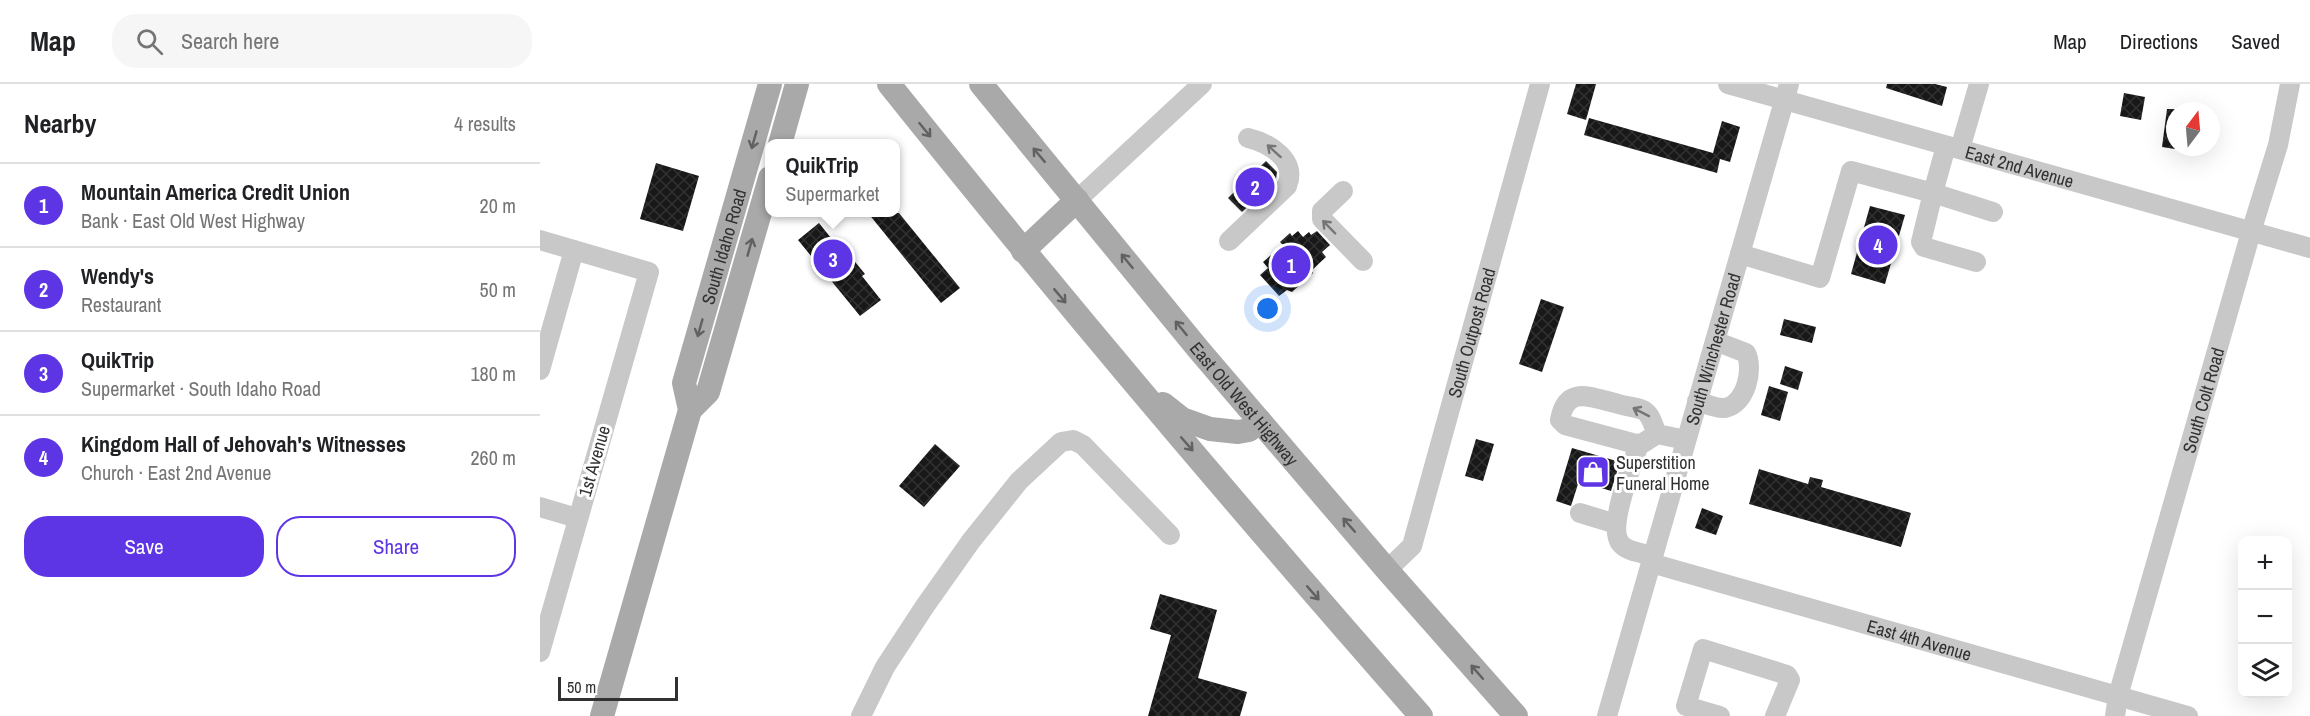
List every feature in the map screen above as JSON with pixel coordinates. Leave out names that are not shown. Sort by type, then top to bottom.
[{"type":"main road","name":"South Idaho Road","points":[[602,716],[690,410],[684,383],[770,84]]},
{"type":"main road","points":[[781,139],[797,84]]},
{"type":"main road","points":[[889,84],[1023,251],[1128,376],[1421,716]]},
{"type":"main road","name":"East Old West Highway","points":[[981,84],[1260,421],[1516,716]]},
{"type":"main road","name":"South Idaho Road","points":[[690,410],[708,392],[765,195]]},
{"type":"main road","points":[[1023,251],[1077,200]]},
{"type":"main road","points":[[1128,376],[1182,419],[1196,425],[1238,432],[1250,430],[1260,421]]},
{"type":"street","points":[[1077,200],[1202,84]]},
{"type":"street","name":"South Outpost Road","points":[[1387,570],[1412,546],[1540,84]]},
{"type":"street","name":"East 2nd Avenue","points":[[1728,84],[1786,92],[1953,147],[2310,249]]},
{"type":"street","points":[[1976,262],[1924,247],[1921,243],[1933,193],[1979,84]]},
{"type":"street","name":"South Colt Road","points":[[2115,716],[2118,696],[2251,231],[2278,145],[2290,84]]},
{"type":"street","name":"South Winchester Road","points":[[1608,716],[1786,92]]},
{"type":"street","points":[[1229,241],[1287,186],[1290,179],[1287,162],[1269,145],[1248,138]]},
{"type":"street","points":[[1740,254],[1820,278],[1851,171],[1993,212]]},
{"type":"street","points":[[1343,192],[1322,211],[1322,219],[1363,261]]},
{"type":"street","points":[[540,240],[574,250],[540,370]]},
{"type":"street","name":"1st Avenue","points":[[540,652],[649,272],[574,250]]},
{"type":"street","points":[[1697,401],[1725,408],[1735,403],[1746,385],[1750,360],[1746,353],[1715,341]]},
{"type":"street","points":[[1657,434],[1651,417],[1643,411],[1586,396],[1571,398],[1565,403],[1560,420],[1565,425],[1588,433],[1639,444],[1657,434],[1686,440]]},
{"type":"street","points":[[861,716],[885,667],[971,541],[1018,480],[1061,442],[1072,440],[1083,445],[1170,535]]},
{"type":"street","points":[[1580,513],[1616,524],[1639,444]]},
{"type":"street","points":[[540,507],[577,518]]},
{"type":"street","name":"East 4th Avenue","points":[[1616,524],[1616,534],[1621,544],[1652,559],[2188,716]]},
{"type":"street","points":[[1720,716],[1686,706],[1703,649],[1787,675],[1790,680],[1775,716]]},
{"type":"building","points":[[1576,84],[1596,84],[1586,120],[1567,114]]},
{"type":"building","points":[[1887,84],[1935,84],[1947,87],[1942,106],[1886,88]]},
{"type":"building","points":[[2124,93],[2145,97],[2141,120],[2120,116]]},
{"type":"building","points":[[2166,117],[2166,148],[2162,147]]},
{"type":"building","points":[[1589,118],[1713,153],[1722,121],[1740,127],[1730,162],[1720,159],[1717,173],[1584,135]]},
{"type":"building","points":[[1266,161],[1277,172],[1276,179],[1242,212],[1228,198]]},
{"type":"building","points":[[656,163],[699,176],[683,231],[640,219]]},
{"type":"building","points":[[1870,206],[1905,215],[1885,284],[1851,274]]},
{"type":"building","points":[[900,214],[960,288],[941,303],[871,217],[900,217]]},
{"type":"building","points":[[819,223],[835,243],[838,241],[865,274],[862,276],[881,300],[860,316],[798,240]]},
{"type":"building","points":[[1298,231],[1303,237],[1309,232],[1311,235],[1317,231],[1330,245],[1322,252],[1326,257],[1311,271],[1313,273],[1292,292],[1287,290],[1279,296],[1260,275],[1268,268],[1263,262],[1283,245],[1280,242],[1290,233],[1292,236]]},
{"type":"building","points":[[1541,299],[1564,307],[1542,372],[1519,364]]},
{"type":"building","points":[[1784,319],[1816,327],[1812,343],[1780,335]]},
{"type":"building","points":[[1785,366],[1803,372],[1798,390],[1780,384]]},
{"type":"building","points":[[1769,386],[1788,392],[1780,421],[1761,415]]},
{"type":"building","points":[[1476,439],[1494,444],[1483,481],[1465,476]]},
{"type":"building","points":[[935,444],[960,466],[924,507],[899,486]]},
{"type":"building","name":"Superstition Funeral Home","points":[[1572,448],[1620,462],[1611,491],[1579,481],[1571,506],[1556,501]]},
{"type":"building","points":[[1759,469],[1808,484],[1810,477],[1823,480],[1821,487],[1911,513],[1901,547],[1749,504]]},
{"type":"building","points":[[1702,508],[1723,516],[1716,535],[1695,528]]},
{"type":"building","points":[[1160,594],[1217,610],[1198,678],[1247,692],[1240,716],[1148,716],[1171,635],[1150,629]]},
{"type":"place","name":"Wendy's","points":[[1255,187]]},
{"type":"place","name":"Kingdom Hall of Jehovah's Witnesses","points":[[1878,245]]},
{"type":"place","name":"QuikTrip","points":[[833,259]]},
{"type":"place","name":"Mountain America Credit Union","points":[[1291,265]]},
{"type":"place","name":"Superstition Funeral Home","points":[[1593,472]]}]
